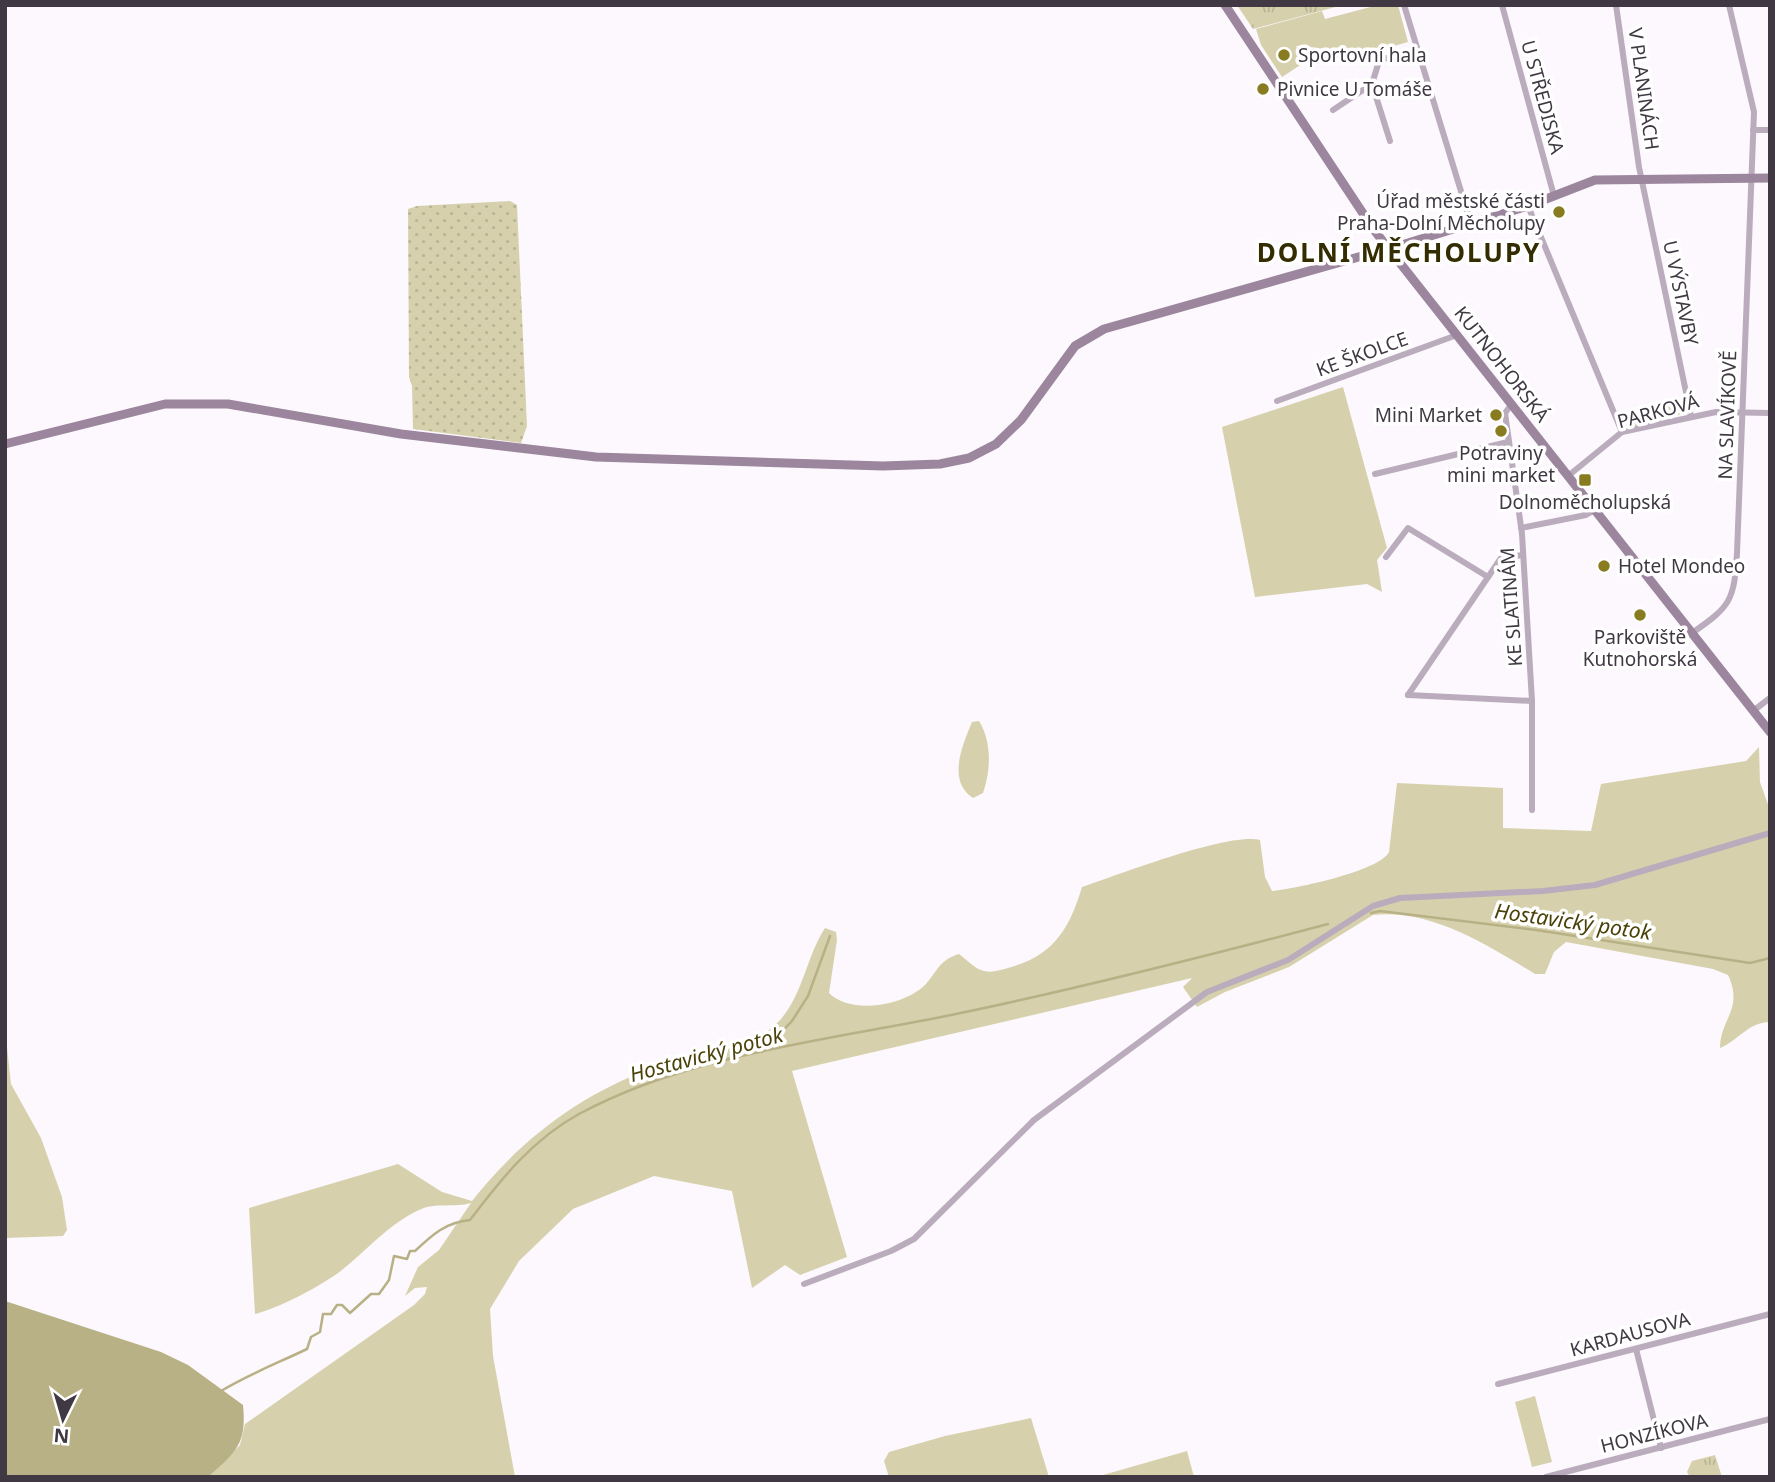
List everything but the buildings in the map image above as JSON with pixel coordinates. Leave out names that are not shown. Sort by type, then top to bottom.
[{"type":"street","name":"KUTNOHORSKÁ","points":[[1225,5],[1388,248],[1770,732]]},
{"type":"street","points":[[1404,5],[1471,224]]},
{"type":"street","name":"U STŘEDISKA","points":[[1502,5],[1554,196]]},
{"type":"street","name":"V PLANINÁCH","points":[[1616,5],[1641,177]]},
{"type":"street","name":"NA SLAVÍKOVĚ","points":[[1692,633],[1726,607],[1733,589],[1743,412],[1753,99],[1729,5]]},
{"type":"street","points":[[1390,141],[1372,85],[1380,58],[1421,59]]},
{"type":"street","points":[[1333,110],[1372,85]]},
{"type":"street","points":[[1753,130],[1770,130]]},
{"type":"street","points":[[5,444],[166,404],[228,404],[401,434],[596,457],[883,466],[940,464],[970,457],[996,444],[1021,420],[1064,359],[1083,339],[1104,329],[1471,224],[1595,180],[1641,177],[1770,178]]},
{"type":"street","name":"U VÝSTAVBY","points":[[1641,177],[1691,416]]},
{"type":"street","points":[[1528,206],[1622,432]]},
{"type":"street","name":"KE ŠKOLCE","points":[[1277,401],[1457,335]]},
{"type":"street","name":"KE SLATINÁM","points":[[1511,405],[1505,413],[1523,555],[1532,701],[1532,810]]},
{"type":"street","name":"PARKOVÁ","points":[[1568,476],[1622,432],[1691,416],[1770,413]]},
{"type":"street","points":[[1375,474],[1508,442]]},
{"type":"street","points":[[1521,528],[1586,515],[1595,510]]},
{"type":"street","points":[[1385,557],[1408,528],[1488,577]]},
{"type":"street","points":[[1523,555],[1501,558],[1408,695],[1532,701]]},
{"type":"street","points":[[1753,711],[1770,698]]},
{"type":"street","points":[[804,1284],[891,1251],[914,1239],[1034,1120],[1207,992],[1288,960],[1373,906],[1400,898],[1518,893],[1595,885],[1770,833]]},
{"type":"street","name":"KARDAUSOVA","points":[[1498,1384],[1770,1314]]},
{"type":"street","points":[[1636,1349],[1661,1448]]},
{"type":"street","name":"HONZÍKOVA","points":[[1546,1477],[1770,1419]]},
{"type":"green space","points":[[1237,5],[1343,5],[1253,29]]},
{"type":"green space","points":[[1378,5],[1398,5],[1408,42],[1369,53],[1296,46],[1305,62],[1282,77],[1261,45],[1256,29],[1322,11],[1325,19]]},
{"type":"green space","points":[[510,201],[517,205],[527,426],[521,443],[413,429],[412,386],[409,377],[408,209],[417,206]]},
{"type":"green space","points":[[1343,387],[1387,548],[1377,560],[1382,592],[1367,584],[1255,597],[1222,427]]},
{"type":"green space","points":[[1681,399],[1685,413],[1628,429],[1621,414]]},
{"type":"green space","points":[[979,721],[988,747],[989,766],[983,793],[973,798],[960,782],[959,763],[972,722]]},
{"type":"green space","points":[[1759,747],[1760,782],[1770,810],[1770,1022],[1755,1025],[1727,1045],[1720,1048],[1734,997],[1728,975],[1713,969],[1566,942],[1554,952],[1545,974],[1535,974],[1478,941],[1438,923],[1395,915],[1373,915],[1289,967],[1225,992],[1197,1007],[1183,987],[1192,978],[792,1071],[847,1257],[800,1275],[785,1265],[752,1288],[732,1191],[654,1176],[573,1209],[519,1261],[490,1309],[493,1356],[515,1477],[208,1477],[240,1445],[245,1424],[414,1305],[425,1294],[427,1287],[415,1288],[405,1296],[418,1267],[439,1250],[471,1203],[432,1206],[419,1210],[388,1230],[324,1282],[255,1314],[249,1208],[398,1164],[442,1192],[472,1201],[490,1179],[531,1139],[553,1121],[601,1091],[654,1068],[725,1050],[765,1033],[787,1011],[825,928],[836,932],[837,940],[829,993],[848,1003],[871,1006],[884,1004],[916,992],[945,961],[959,954],[975,967],[988,972],[1024,963],[1057,939],[1071,916],[1082,887],[1199,848],[1245,839],[1260,840],[1265,877],[1272,891],[1316,883],[1370,866],[1389,852],[1397,783],[1503,788],[1503,828],[1591,831],[1601,784],[1746,761]]},
{"type":"green space","points":[[5,1029],[11,1084],[41,1138],[62,1197],[67,1230],[63,1236],[5,1238]]},
{"type":"green space","points":[[1535,1396],[1552,1462],[1532,1467],[1515,1402]]},
{"type":"green space","points":[[1031,1418],[1049,1477],[889,1477],[884,1461],[889,1452],[945,1436]]},
{"type":"green space","points":[[1187,1451],[1194,1477],[1096,1477]]},
{"type":"green space","points":[[1715,1455],[1722,1477],[1690,1477],[1687,1472],[1692,1461]]},
{"type":"shaded area","points":[[5,1301],[161,1352],[188,1365],[243,1405],[243,1429],[238,1446],[208,1477],[5,1477]]},
{"type":"waterway","name":"Hostavický potok","points":[[1371,913],[1380,911],[1536,930],[1750,963],[1770,958]]},
{"type":"waterway","name":"Hostavický potok","points":[[221,1391],[307,1349],[311,1337],[320,1332],[323,1314],[331,1314],[337,1305],[342,1305],[350,1313],[371,1294],[379,1294],[389,1280],[394,1256],[407,1259],[410,1251],[415,1251],[440,1230],[454,1223],[470,1220],[506,1175],[547,1135],[579,1114],[622,1094],[667,1077],[761,1051],[1046,994],[1328,924]]},
{"type":"waterway","points":[[762,1052],[792,1021],[808,996],[830,936]]},
{"type":"place","name":"Sportovní hala","points":[[1284,55]]},
{"type":"place","name":"Pivnice U Tomáše","points":[[1263,89]]},
{"type":"place","name":"Úřad městské části Praha-Dolní Měcholupy","points":[[1559,212]]},
{"type":"place","name":"Mini Market","points":[[1496,415]]},
{"type":"place","name":"Potraviny mini market","points":[[1501,431]]},
{"type":"place","name":"Dolnoměcholupská","points":[[1585,480]]},
{"type":"place","name":"Hotel Mondeo","points":[[1604,566]]},
{"type":"place","name":"Parkoviště Kutnohorská","points":[[1640,615]]},
{"type":"district","name":"DOLNÍ MĚCHOLUPY","points":[[1399,252]]}]
